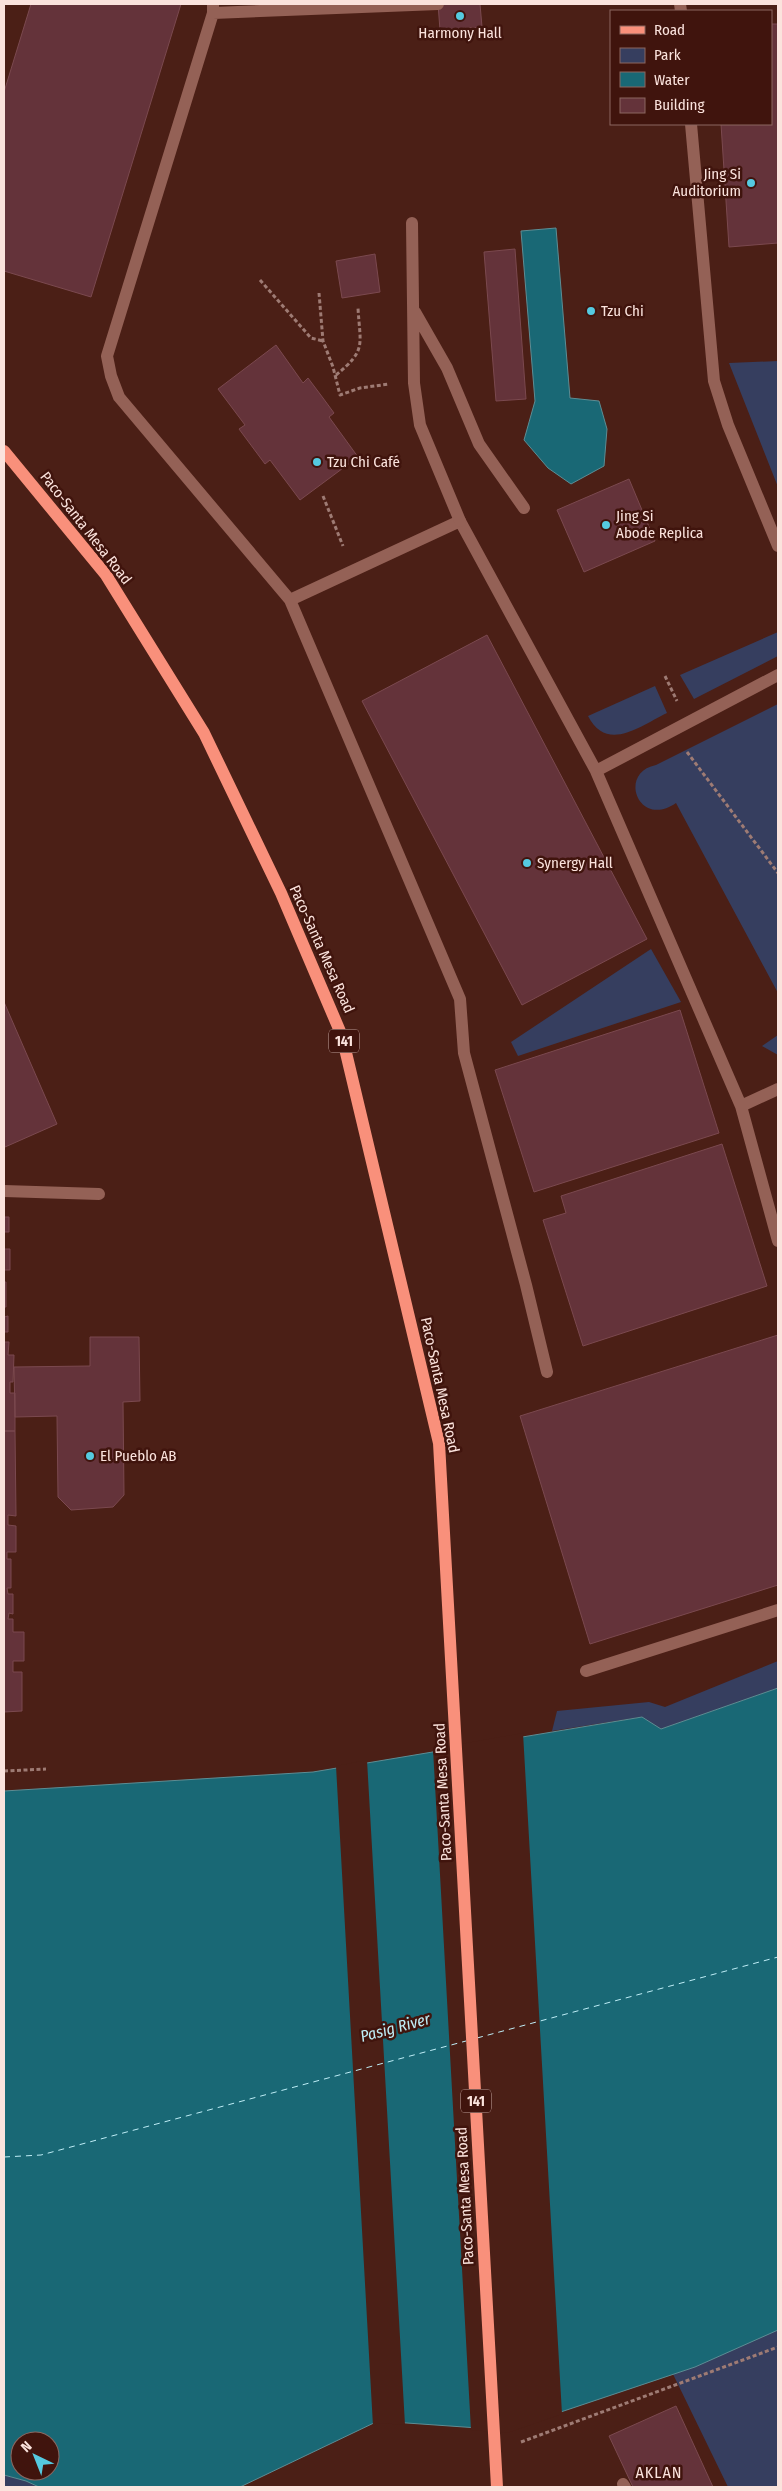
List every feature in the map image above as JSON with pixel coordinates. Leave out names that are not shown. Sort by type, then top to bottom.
[{"type":"main road","name":"Paco-Santa Mesa Road","points":[[4,451],[106,576],[204,733],[281,893],[342,1036],[439,1443],[497,2487]]},
{"type":"street","points":[[438,4],[213,8],[108,356],[111,376],[119,397],[290,600],[460,999],[464,1053],[526,1285],[546,1372]]},
{"type":"street","points":[[691,125],[714,381],[728,425],[778,546]]},
{"type":"street","points":[[412,223],[414,384],[420,425],[460,521],[596,771],[742,1106],[778,1241]]},
{"type":"street","points":[[414,310],[447,368],[479,444],[524,508]]},
{"type":"street","points":[[290,600],[354,572],[460,521]]},
{"type":"street","points":[[596,771],[778,675]]},
{"type":"street","points":[[742,1106],[778,1089]]},
{"type":"street","points":[[4,1191],[99,1194]]},
{"type":"street","points":[[586,1671],[778,1610]]},
{"type":"path","points":[[260,280],[312,338],[323,341]]},
{"type":"path","points":[[319,293],[323,341],[336,375],[340,395],[381,384],[414,384]]},
{"type":"path","points":[[336,375],[350,363],[360,349],[358,308]]},
{"type":"path","points":[[323,496],[354,572]]},
{"type":"path","points":[[672,731],[778,872]]},
{"type":"path","points":[[4,1771],[46,1769]]},
{"type":"path","points":[[517,2444],[778,2347]]},
{"type":"green space","points":[[778,361],[778,487],[729,363]]},
{"type":"green space","points":[[778,632],[778,656],[694,699],[680,675]]},
{"type":"green space","points":[[655,686],[667,713],[635,729],[614,735],[605,733],[596,727],[588,716]]},
{"type":"green space","points":[[778,704],[778,993],[676,803],[663,809],[652,809],[643,805],[635,787],[637,778],[644,770]]},
{"type":"green space","points":[[651,949],[681,1002],[518,1056],[511,1042]]},
{"type":"green space","points":[[778,1035],[778,1055],[762,1046]]},
{"type":"green space","points":[[778,1661],[778,1688],[661,1729],[641,1717],[552,1731],[557,1711],[649,1702],[665,1707]]},
{"type":"green space","points":[[778,2325],[778,2487],[728,2487],[671,2370]]},
{"type":"green space","points":[[4,2475],[10,2477],[10,2481],[26,2481],[39,2487],[4,2487]]},
{"type":"water","points":[[556,228],[570,398],[599,401],[607,429],[604,466],[571,484],[548,468],[524,440],[535,401],[521,231]]},
{"type":"water","name":"Pasig River","points":[[778,1688],[778,2330],[695,2367],[507,2430],[378,2421],[240,2487],[39,2487],[26,2481],[60,2481],[60,2431],[10,2431],[10,2477],[4,2475],[4,1791],[313,1772],[642,1717],[661,1729]]},
{"type":"pier","points":[[523,1733],[562,2414],[507,2433],[471,2430],[433,1749]]},
{"type":"pier","points":[[367,1760],[405,2425],[378,2423],[373,2426],[336,1766]]},
{"type":"building","points":[[31,4],[181,4],[91,297],[4,271],[4,92]]},
{"type":"building","name":"Harmony Hall","points":[[438,4],[480,4],[482,27],[440,30]]},
{"type":"building","name":"Jing Si Auditorium","points":[[772,24],[778,24],[778,243],[729,247],[721,125],[772,125]]},
{"type":"building","points":[[515,249],[526,399],[496,401],[484,252]]},
{"type":"building","points":[[375,254],[380,292],[342,298],[336,261]]},
{"type":"building","points":[[276,345],[303,383],[308,378],[334,413],[329,417],[358,457],[300,500],[270,460],[265,464],[239,429],[245,425],[218,389]]},
{"type":"building","name":"Jing Si Abode Replica","points":[[629,479],[655,541],[584,572],[557,510]]},
{"type":"building","name":"Synergy Hall","points":[[487,635],[647,939],[522,1005],[362,701]]},
{"type":"building","points":[[4,1002],[57,1124],[5,1147],[4,1143]]},
{"type":"building","points":[[680,1010],[719,1133],[534,1192],[495,1070]]},
{"type":"building","points":[[722,1144],[767,1286],[583,1346],[543,1220],[566,1213],[561,1196]]},
{"type":"building","points":[[4,1217],[9,1217],[9,1232],[4,1232]]},
{"type":"building","points":[[4,1249],[10,1249],[10,1270],[4,1270]]},
{"type":"building","points":[[4,1282],[6,1282],[6,1307],[4,1307]]},
{"type":"building","points":[[8,1316],[8,1332],[4,1332],[4,1317]]},
{"type":"building","points":[[778,1335],[778,1585],[590,1644],[520,1416]]},
{"type":"building","name":"El Pueblo AB","points":[[90,1337],[139,1337],[140,1401],[123,1402],[124,1495],[113,1507],[71,1510],[58,1497],[57,1416],[15,1417],[14,1367],[90,1366]]},
{"type":"building","points":[[4,1342],[9,1342],[8,1355],[14,1355],[13,1382],[10,1382],[10,1393],[15,1393],[15,1431],[4,1431]]},
{"type":"building","points":[[4,1431],[15,1431],[16,1516],[8,1515],[8,1525],[16,1526],[16,1552],[7,1552],[7,1559],[11,1559],[11,1588],[7,1588],[8,1594],[13,1594],[13,1614],[9,1613],[8,1619],[13,1619],[13,1632],[24,1632],[24,1661],[13,1661],[13,1672],[22,1672],[22,1711],[4,1712]]},
{"type":"building","points":[[676,2406],[713,2487],[633,2487],[609,2436]]},
{"type":"ferry route","points":[[477,2038],[778,1957]]},
{"type":"ferry route","points":[[4,2157],[41,2155],[466,2041]]},
{"type":"place","name":"Harmony Hall","points":[[460,16]]},
{"type":"place","name":"Jing Si Auditorium","points":[[751,183]]},
{"type":"place","name":"Tzu Chi","points":[[591,311]]},
{"type":"place","name":"Tzu Chi Café","points":[[317,462]]},
{"type":"place","name":"Jing Si Abode Replica","points":[[606,525]]},
{"type":"place","name":"Synergy Hall","points":[[527,863]]},
{"type":"place","name":"El Pueblo AB","points":[[90,1456]]},
{"type":"district","name":"AKLAN","points":[[659,2472]]}]
